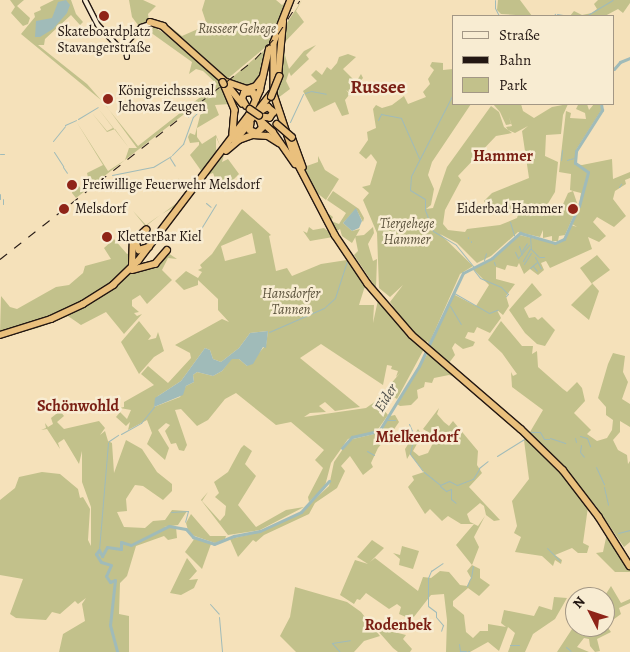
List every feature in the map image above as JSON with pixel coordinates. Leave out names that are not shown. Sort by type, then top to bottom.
[{"type":"highway","points":[[158,261],[148,260],[151,247],[224,152],[258,116],[271,96],[278,77],[281,32],[290,3]]},
{"type":"highway","points":[[0,335],[74,310],[127,273],[151,247],[224,152],[249,109],[265,72],[273,34],[290,3]]},
{"type":"highway","points":[[290,3],[274,41],[272,81],[281,122],[306,179],[342,244],[378,295],[427,349],[521,428],[563,470],[599,516],[630,565]]},
{"type":"highway","points":[[150,23],[164,30],[224,82],[258,116],[306,179]]},
{"type":"highway","points":[[224,82],[238,88],[251,88],[260,82],[265,72]]},
{"type":"highway","points":[[224,82],[234,103],[236,118],[233,134],[224,152]]},
{"type":"highway","points":[[217,161],[271,96]]},
{"type":"highway","points":[[258,116],[277,124],[292,137],[306,179]]},
{"type":"highway","points":[[224,152],[239,140],[256,135],[273,139],[285,149]]},
{"type":"highway","points":[[127,273],[134,262],[132,245],[143,231],[134,244],[138,249],[144,250],[151,247]]},
{"type":"highway","points":[[127,273],[158,261],[165,251]]},
{"type":"main road","points":[[86,0],[100,25],[116,43],[127,42]]},
{"type":"main road","points":[[86,0],[98,25],[120,49],[140,28],[150,23]]},
{"type":"main road","points":[[127,42],[127,57]]},
{"type":"green space","points":[[10,0],[24,0],[17,6],[30,18],[28,24],[23,26],[11,13],[15,7]]},
{"type":"green space","points":[[54,0],[71,0],[76,14],[83,22],[80,25],[71,15],[45,39],[44,45],[38,45],[87,84],[101,100],[21,34],[35,17],[34,13],[41,10],[40,7]]},
{"type":"green space","points":[[129,0],[143,0],[156,6],[148,14],[149,21],[132,32],[138,25],[132,17]]},
{"type":"green space","name":"Russeer Gehege","points":[[205,0],[276,0],[282,5],[288,0],[268,45],[226,80],[167,29],[169,26],[182,36],[207,25],[202,10]]},
{"type":"green space","points":[[302,0],[296,11],[304,22],[282,45],[289,69],[304,51],[316,45],[306,55],[309,59],[291,76],[289,72],[286,81],[290,89],[278,98],[283,29]]},
{"type":"green space","points":[[498,0],[520,0],[531,15],[501,14],[497,10]]},
{"type":"green space","points":[[598,0],[630,0],[623,13],[618,9],[607,15],[582,15],[592,13],[597,9],[594,4]]},
{"type":"green space","points":[[574,11],[582,15],[571,15]]},
{"type":"green space","points":[[151,25],[179,43],[223,84],[125,160],[129,148],[137,148],[109,110],[138,146],[217,84],[203,71],[196,69],[189,74],[192,62],[143,27]]},
{"type":"green space","points":[[268,47],[258,82],[248,88],[228,81]]},
{"type":"green space","points":[[348,54],[356,57],[343,69],[356,82],[361,74],[363,78],[350,93],[346,90],[351,96],[349,95],[345,100],[349,114],[342,116],[335,102],[314,112],[303,91],[317,81],[311,75],[316,70],[322,75],[327,67],[331,70],[339,57]]},
{"type":"green space","name":"Tiergehege Hammer","points":[[432,62],[443,63],[443,70],[452,69],[452,105],[470,105],[432,162],[428,175],[434,189],[431,205],[426,209],[433,208],[447,167],[491,106],[499,112],[504,127],[508,130],[506,127],[512,126],[509,117],[511,124],[506,125],[500,112],[494,105],[521,105],[523,111],[534,118],[552,107],[568,105],[563,115],[561,134],[546,135],[545,156],[558,162],[555,192],[544,210],[547,213],[552,207],[560,211],[568,193],[573,191],[578,206],[565,235],[559,236],[558,241],[552,241],[552,236],[543,238],[543,230],[540,237],[518,232],[491,256],[477,263],[457,243],[440,234],[473,266],[460,274],[429,344],[427,341],[425,344],[379,293],[394,307],[390,302],[403,285],[390,297],[379,288],[377,233],[363,200],[369,193],[362,187],[370,185],[377,162],[371,154],[366,159],[359,153],[368,140],[367,132],[376,128],[373,109],[376,105],[382,108],[392,105],[404,96],[408,104],[426,97],[423,92],[430,84],[428,79],[434,70],[430,66]],"holes":[[[528,126],[522,131],[529,178],[492,193],[484,201],[496,215],[516,207],[519,212],[517,218],[500,225],[467,229],[465,232],[448,230],[443,224],[445,210],[461,180],[458,176],[496,136],[512,133],[508,130],[515,133]]]},
{"type":"green space","points":[[223,85],[232,101],[234,129],[222,150],[221,148],[227,139],[232,118],[230,104],[215,105],[219,115],[197,128],[197,137],[202,144],[216,135],[221,147],[216,137],[216,153],[221,151],[154,237],[133,211],[146,225],[160,215],[146,226],[154,236],[177,205],[162,214],[181,200],[186,191],[178,178],[187,190],[202,172],[190,155],[199,145],[199,142],[190,143],[188,137],[190,133],[195,135],[202,108],[194,112],[192,109]]},
{"type":"green space","points":[[578,105],[587,105],[589,110],[593,105],[600,105],[602,109],[576,150],[575,164],[582,165],[612,159],[613,179],[630,172],[630,178],[625,180],[626,184],[615,191],[613,199],[626,216],[614,227],[597,217],[593,222],[606,236],[599,242],[588,237],[592,249],[550,268],[546,261],[541,263],[544,270],[538,275],[530,269],[524,274],[519,263],[517,267],[507,265],[505,270],[496,267],[496,279],[515,284],[506,296],[509,306],[503,315],[497,310],[501,318],[490,333],[477,327],[474,333],[468,332],[465,338],[475,342],[473,346],[463,349],[455,343],[452,348],[455,355],[449,363],[461,374],[431,349],[434,349],[430,345],[453,294],[476,306],[489,285],[473,269],[493,259],[519,235],[554,243],[564,240],[571,225],[577,227],[572,224],[578,212],[581,193],[570,190],[571,174],[559,172],[566,111],[571,113],[570,118],[586,119],[585,113],[576,109]]},
{"type":"green space","points":[[98,108],[114,129],[107,132],[92,113],[107,131],[113,128]]},
{"type":"green space","points":[[76,121],[108,171],[125,160],[85,191],[90,186],[87,173],[103,165]]},
{"type":"green space","points":[[224,155],[222,162],[228,159],[239,174],[229,184],[215,178],[213,173],[208,175]]},
{"type":"green space","points":[[318,156],[325,170],[339,179],[326,200],[317,193],[304,167],[318,162]]},
{"type":"green space","points":[[77,184],[84,192],[76,198],[72,193],[73,188]]},
{"type":"green space","points":[[333,191],[359,209],[364,218],[363,222],[356,209],[343,223],[352,231],[360,229],[352,243],[342,236],[340,229],[337,231],[349,252],[328,216],[329,214],[333,217],[331,221],[339,224],[346,213],[327,200]]},
{"type":"green space","name":"Hansdorfer Tannen","points":[[242,209],[271,235],[269,236],[276,271],[287,268],[292,276],[321,264],[347,260],[333,237],[310,241],[303,231],[307,233],[309,227],[313,230],[324,228],[330,233],[324,219],[376,297],[361,280],[365,286],[359,305],[374,305],[373,323],[378,300],[424,349],[397,399],[391,395],[389,386],[400,373],[396,377],[398,371],[391,369],[392,366],[387,365],[383,385],[321,344],[300,358],[360,407],[335,411],[325,402],[319,406],[326,412],[310,413],[304,417],[366,408],[376,401],[388,415],[376,432],[348,439],[331,463],[325,486],[309,502],[308,497],[323,468],[315,460],[324,450],[291,422],[276,425],[236,393],[225,399],[208,420],[197,426],[181,409],[175,410],[187,445],[184,451],[179,450],[176,443],[171,444],[165,431],[170,425],[166,423],[158,430],[169,448],[165,460],[147,444],[152,433],[147,420],[128,430],[130,422],[126,426],[116,417],[120,412],[127,419],[131,410],[120,408],[124,407],[124,402],[154,385],[141,374],[148,366],[168,383],[191,358],[190,353],[175,345],[222,319],[229,322],[218,310],[218,299],[198,280],[198,285],[184,290],[175,281],[186,271],[198,278],[202,272],[198,270],[202,268],[200,265],[212,254]],"holes":[[[252,233],[256,253],[225,261],[221,246]],[[268,331],[266,345],[247,366],[239,359],[231,359],[222,371],[213,376],[197,372],[193,375],[194,382],[186,386],[180,397],[154,407],[158,396],[181,381],[205,348],[210,350],[213,359],[221,362],[239,348],[250,333]]]},
{"type":"green space","points":[[373,227],[374,233],[368,244],[373,261],[377,259],[376,288],[354,255],[358,251],[355,236],[364,235]]},
{"type":"green space","points":[[114,239],[127,254],[132,252],[132,265],[109,286],[61,314],[0,334],[1,296],[10,307],[17,309],[56,287],[69,285],[83,273],[85,266],[111,259],[104,248]]},
{"type":"green space","points":[[168,253],[177,259],[168,258],[162,270],[172,280],[147,304],[140,295],[132,300],[132,306],[139,312],[134,313],[137,316],[142,314],[124,334],[106,312],[81,325],[68,316],[38,328],[0,338],[48,323],[90,304],[137,269],[154,265]]},
{"type":"green space","points":[[597,255],[610,270],[592,283],[599,291],[589,320],[571,305],[592,284],[580,268]]},
{"type":"green space","points":[[532,283],[542,295],[524,308],[529,318],[535,317],[538,320],[542,317],[555,330],[545,346],[537,344],[525,333],[509,310]]},
{"type":"green space","points":[[139,321],[151,336],[148,340],[156,338],[158,332],[164,351],[154,357],[139,374],[121,342]]},
{"type":"green space","points":[[501,321],[522,346],[533,346],[532,354],[537,351],[538,367],[563,389],[567,392],[577,382],[582,388],[585,401],[574,413],[591,430],[587,434],[597,441],[607,438],[612,430],[613,420],[606,415],[606,407],[598,398],[608,364],[613,353],[625,356],[623,372],[628,382],[622,399],[630,404],[630,427],[620,421],[620,432],[613,440],[618,450],[627,455],[628,464],[630,461],[630,542],[624,547],[596,506],[530,432],[543,410],[512,387],[511,372],[513,376],[517,374],[502,353],[488,340]]},
{"type":"green space","points":[[428,353],[458,378],[449,375],[434,378],[432,383],[425,382],[424,387],[417,390],[418,398],[411,405],[400,406],[397,404]]},
{"type":"green space","points":[[439,408],[437,414],[444,422],[449,426],[453,421],[478,451],[477,465],[482,473],[469,487],[500,520],[494,521],[486,515],[484,506],[480,503],[467,514],[470,522],[474,524],[461,524],[448,516],[442,521],[430,509],[425,514],[408,487],[414,480],[412,476],[424,472],[410,454],[407,459],[405,449],[418,429],[422,435],[413,451],[419,456],[428,453],[436,437],[430,434],[425,439],[428,432],[423,429]]},
{"type":"green space","points":[[60,411],[64,416],[57,422],[64,429],[99,421],[105,428],[100,435],[105,431],[108,441],[112,443],[114,473],[126,440],[142,449],[157,472],[172,484],[172,491],[163,500],[143,486],[135,485],[126,499],[127,511],[117,512],[124,527],[145,528],[153,521],[165,520],[172,510],[187,511],[178,525],[164,527],[176,527],[177,538],[168,540],[164,536],[136,546],[127,576],[120,583],[119,614],[129,616],[129,652],[59,652],[63,634],[85,621],[82,604],[86,598],[78,604],[75,601],[60,614],[52,612],[46,620],[16,618],[10,614],[23,579],[0,575],[0,500],[15,488],[19,477],[42,472],[60,474],[78,489],[80,498],[83,497],[90,509],[88,540],[91,546],[91,507],[82,482],[82,451],[79,464],[64,439],[58,443],[60,449],[47,429],[41,430],[46,428],[45,423],[48,427],[53,424],[51,418]]},
{"type":"green space","points":[[395,415],[399,422],[388,438],[392,433],[395,434],[390,439],[392,441],[384,441],[378,448],[371,463],[373,467],[363,475],[350,456],[341,466],[345,471],[337,488],[315,503],[309,514],[264,535],[256,542],[253,540],[238,557],[230,539],[260,532],[301,512],[329,486],[334,462],[349,440],[378,433],[390,416]]},
{"type":"green space","points":[[527,436],[589,505],[630,568],[630,572],[615,572],[596,553],[603,552],[607,533],[588,507],[583,543],[589,546],[587,553],[578,553],[572,548],[555,555],[562,560],[561,564],[555,560],[553,566],[542,556],[515,552],[521,537],[514,533],[517,526],[512,501],[529,479],[524,440]]},
{"type":"green space","points":[[244,445],[252,451],[245,464],[256,476],[238,505],[256,527],[286,510],[304,507],[260,530],[228,535],[201,500],[208,492],[202,501],[220,521],[225,515],[226,506],[215,497],[219,493],[214,482],[228,472]]},
{"type":"green space","points":[[191,514],[210,536],[226,536],[225,539],[215,543],[189,534],[186,523]]},
{"type":"green space","points":[[485,516],[474,537],[479,547],[472,565],[456,545],[474,524],[478,526]]},
{"type":"green space","points":[[195,538],[211,544],[202,569],[185,552]]},
{"type":"green space","points":[[372,540],[384,548],[370,562],[375,558],[418,591],[423,577],[431,578],[440,571],[449,572],[460,585],[467,586],[471,578],[467,571],[472,565],[480,569],[480,578],[490,585],[479,596],[468,588],[453,601],[453,606],[464,615],[466,632],[473,638],[480,631],[488,631],[488,624],[506,627],[501,623],[504,610],[534,616],[539,606],[552,610],[554,597],[565,598],[565,602],[555,619],[533,634],[525,652],[508,652],[515,633],[508,627],[499,651],[488,642],[470,652],[446,652],[447,620],[444,594],[431,595],[413,618],[410,615],[408,618],[399,614],[401,607],[397,604],[389,609],[366,593],[360,600],[357,599],[354,604],[340,595],[355,560],[368,564],[357,557]]},
{"type":"green space","points":[[402,546],[419,551],[413,569],[399,565],[400,559],[393,553],[400,555]]},
{"type":"green space","points":[[187,558],[197,571],[189,580],[198,579],[194,588],[181,595],[170,593]]},
{"type":"green space","points":[[295,587],[347,602],[361,612],[380,636],[364,641],[354,652],[296,652],[280,636],[290,617]]},
{"type":"green space","points":[[615,593],[621,603],[630,599],[630,603],[619,608],[621,614],[615,618]]},
{"type":"green space","points":[[385,626],[390,631],[406,635],[403,639],[412,649],[410,652],[398,652],[393,648],[378,631]]},
{"type":"green space","points":[[567,637],[601,637],[597,639],[600,651],[595,652],[590,646],[589,639],[584,638],[577,647],[589,652],[557,652]]},
{"type":"water","points":[[66,0],[70,5],[67,13],[53,29],[40,37],[35,37],[36,21],[52,18],[58,2]]},
{"type":"water","points":[[356,208],[362,221],[359,228],[352,231],[343,223]]},
{"type":"water","points":[[268,331],[266,348],[263,347],[253,364],[247,366],[239,359],[232,359],[222,371],[213,376],[197,372],[193,375],[194,382],[186,386],[183,395],[154,407],[155,398],[181,381],[205,348],[210,350],[213,359],[221,362],[239,348],[250,333]]},
{"type":"waterway","points":[[495,0],[495,8],[498,15]]},
{"type":"waterway","points":[[588,15],[613,0]]},
{"type":"waterway","points":[[557,14],[563,15]]},
{"type":"waterway","name":"Eider","points":[[615,68],[620,62],[630,58]]},
{"type":"waterway","points":[[305,93],[311,91],[326,94]]},
{"type":"waterway","points":[[290,122],[303,94]]},
{"type":"waterway","points":[[452,96],[411,176],[410,190],[425,199],[425,210],[433,231],[456,245],[474,267]]},
{"type":"waterway","name":"Eider","points":[[342,448],[352,437],[379,431],[419,366],[463,273],[492,258],[520,233],[555,243],[564,239],[579,206],[588,172],[575,163],[576,151],[602,110],[601,105]]},
{"type":"waterway","points":[[78,119],[98,107]]},
{"type":"waterway","points":[[172,155],[183,144],[193,117],[202,108]]},
{"type":"waterway","points":[[188,117],[191,110]]},
{"type":"waterway","points":[[378,120],[381,114],[401,118],[419,158]]},
{"type":"waterway","points":[[65,125],[76,120]]},
{"type":"waterway","points":[[53,141],[65,126]]},
{"type":"waterway","points":[[561,160],[562,150]]},
{"type":"waterway","points":[[54,152],[63,166]]},
{"type":"waterway","points":[[153,167],[171,156]]},
{"type":"waterway","points":[[170,158],[175,166]]},
{"type":"waterway","points":[[63,167],[67,173]]},
{"type":"waterway","points":[[112,175],[152,167]]},
{"type":"waterway","points":[[0,194],[0,199]]},
{"type":"waterway","points":[[3,199],[3,204]]},
{"type":"waterway","points":[[206,203],[211,207]]},
{"type":"waterway","points":[[194,240],[216,204]]},
{"type":"waterway","points":[[510,222],[514,235]]},
{"type":"waterway","points":[[530,236],[531,249],[538,256]]},
{"type":"waterway","points":[[522,251],[527,243]]},
{"type":"waterway","points":[[515,252],[518,258],[529,245]]},
{"type":"waterway","points":[[519,246],[522,255]]},
{"type":"waterway","points":[[523,261],[530,249]]},
{"type":"waterway","points":[[484,260],[486,253]]},
{"type":"waterway","points":[[524,264],[531,253]]},
{"type":"waterway","points":[[535,257],[541,269]]},
{"type":"waterway","points":[[539,257],[544,257]]},
{"type":"waterway","points":[[269,332],[324,308],[335,298],[347,261]]},
{"type":"waterway","points":[[530,268],[537,262]]},
{"type":"waterway","points":[[533,266],[537,271]]},
{"type":"waterway","points":[[473,269],[480,278],[501,287],[508,294],[506,296]]},
{"type":"waterway","points":[[454,293],[489,313],[497,310]]},
{"type":"waterway","points":[[450,306],[461,324]]},
{"type":"waterway","points":[[121,434],[141,423],[154,407]]},
{"type":"waterway","points":[[387,420],[395,420]]},
{"type":"waterway","points":[[409,424],[414,435],[410,454],[423,471]]},
{"type":"waterway","points":[[531,432],[540,432],[544,439],[549,439]]},
{"type":"waterway","points":[[109,441],[118,435]]},
{"type":"waterway","points":[[580,436],[587,438],[590,446]]},
{"type":"waterway","points":[[497,456],[526,438]]},
{"type":"waterway","points":[[550,438],[565,443]]},
{"type":"waterway","points":[[575,438],[576,442]]},
{"type":"waterway","points":[[99,550],[108,442]]},
{"type":"waterway","points":[[581,445],[580,452],[584,457]]},
{"type":"waterway","points":[[367,451],[374,455]]},
{"type":"waterway","points":[[479,468],[488,461]]},
{"type":"waterway","points":[[596,467],[604,484]]},
{"type":"waterway","points":[[424,472],[440,485],[449,481],[457,485],[473,479],[479,469]]},
{"type":"waterway","name":"Eider","points":[[186,529],[193,537],[214,544],[234,536],[260,531],[301,512],[329,481]]},
{"type":"waterway","points":[[440,486],[446,491],[451,489],[451,499],[456,503]]},
{"type":"waterway","points":[[604,487],[608,505]]},
{"type":"waterway","points":[[171,512],[188,511],[185,522]]},
{"type":"waterway","name":"Eider","points":[[99,550],[102,556],[107,547],[121,549],[121,542],[131,545],[169,526],[186,529]]},
{"type":"waterway","points":[[618,533],[630,530]]},
{"type":"waterway","points":[[547,548],[560,561]]},
{"type":"waterway","name":"Eider","points":[[99,550],[96,554],[101,562],[111,565],[106,576],[110,582],[115,580],[110,625],[117,652]]},
{"type":"waterway","points":[[428,605],[428,578],[431,571],[443,563]]},
{"type":"waterway","points":[[471,578],[473,566]]},
{"type":"waterway","points":[[467,586],[470,579]]},
{"type":"waterway","points":[[210,604],[219,614]]},
{"type":"waterway","points":[[428,606],[436,612],[436,617],[443,625],[441,631]]},
{"type":"waterway","points":[[219,617],[222,652]]},
{"type":"waterway","points":[[340,652],[332,643],[350,640]]},
{"type":"waterway","points":[[459,644],[460,651],[466,651]]},
{"type":"waterway","points":[[510,645],[515,645]]},
{"type":"waterway","points":[[566,647],[571,651]]},
{"type":"railway","points":[[0,259],[255,59],[278,34],[300,0]]},
{"type":"place","name":"Skateboardplatz Stavangerstraße","points":[[104,16]]},
{"type":"place","name":"Königreichsssaal Jehovas Zeugen","points":[[108,99]]},
{"type":"place","name":"Freiwillige Feuerwehr Melsdorf","points":[[72,185]]},
{"type":"place","name":"Melsdorf","points":[[64,209]]},
{"type":"place","name":"Eiderbad Hammer","points":[[573,209]]},
{"type":"place","name":"KletterBar Kiel","points":[[107,237]]},
{"type":"district","name":"Russee","points":[[378,88]]},
{"type":"district","name":"Hammer","points":[[503,156]]},
{"type":"district","name":"Schönwohld","points":[[78,406]]},
{"type":"district","name":"Mielkendorf","points":[[417,437]]},
{"type":"district","name":"Rodenbek","points":[[398,625]]}]
